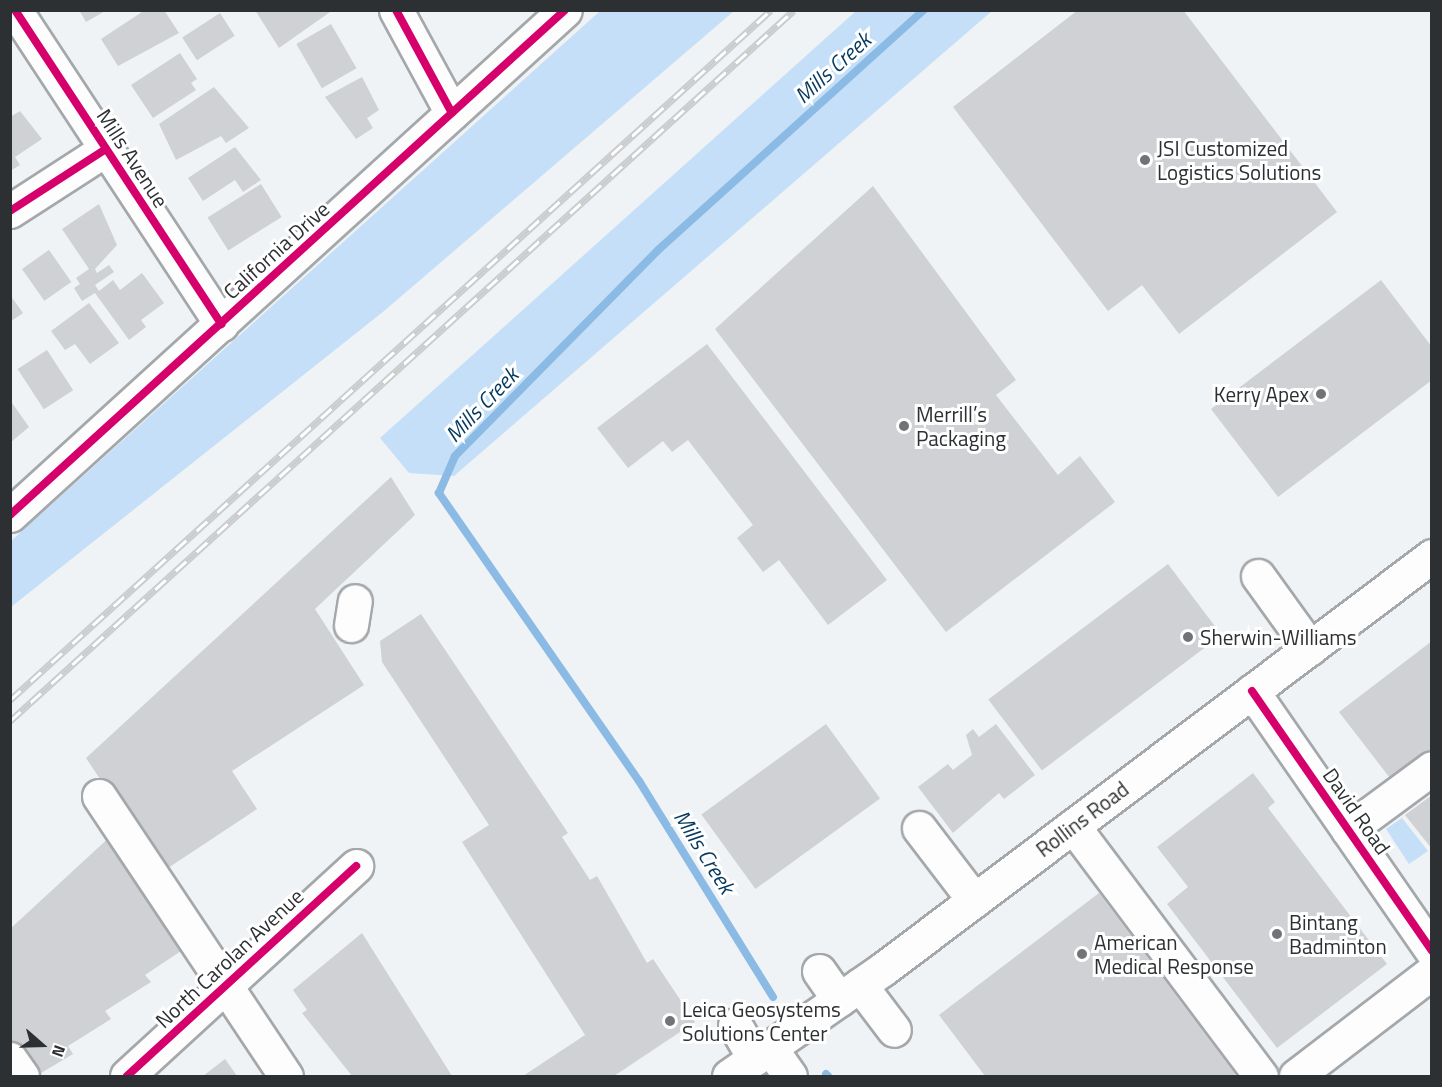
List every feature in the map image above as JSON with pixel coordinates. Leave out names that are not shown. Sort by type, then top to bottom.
[{"type":"street","name":"Mills Avenue","points":[[15,10],[221,324]]},
{"type":"street","points":[[396,10],[452,112]]},
{"type":"street","name":"California Drive","points":[[10,515],[564,10]]},
{"type":"street","points":[[10,211],[106,149]]},
{"type":"street","name":"Rollins Road","points":[[752,1061],[850,993],[1431,556]]},
{"type":"street","points":[[1258,576],[1310,648]]},
{"type":"street","name":"David Road","points":[[1252,691],[1430,951]]},
{"type":"street","points":[[1348,830],[1431,768]]},
{"type":"street","points":[[99,796],[286,1077]]},
{"type":"street","points":[[1073,826],[1261,1077]]},
{"type":"street","points":[[920,828],[974,900]]},
{"type":"street","name":"North Carolan Avenue","points":[[129,1076],[354,861]]},
{"type":"street","points":[[1296,1077],[1430,951]]},
{"type":"street","points":[[819,971],[850,993],[894,1030]]},
{"type":"street","points":[[735,1025],[752,1061],[790,1077]]},
{"type":"street","points":[[10,1059],[22,1077]]},
{"type":"shaded area","points":[[600,11],[734,11],[384,311],[11,607],[11,541]]},
{"type":"shaded area","points":[[856,11],[992,11],[454,476],[409,473],[380,438]]},
{"type":"shaded area","points":[[1402,818],[1428,851],[1409,864],[1386,829]]},
{"type":"building","points":[[79,10],[107,10],[86,22]]},
{"type":"building","points":[[145,10],[164,10],[179,33],[118,66],[101,39]]},
{"type":"building","points":[[255,10],[329,10],[330,12],[279,48]]},
{"type":"building","name":"JSI Customized Logistics Solutions","points":[[1078,10],[1183,10],[1337,212],[1179,334],[1142,285],[1108,311],[953,107]]},
{"type":"building","points":[[220,13],[235,36],[197,60],[182,38]]},
{"type":"building","points":[[331,24],[356,68],[322,88],[296,44]]},
{"type":"building","points":[[180,53],[197,79],[191,83],[196,90],[153,118],[131,85]]},
{"type":"building","points":[[362,77],[379,110],[367,118],[373,128],[356,139],[325,97]]},
{"type":"building","points":[[214,87],[249,128],[226,143],[221,136],[176,160],[159,124]]},
{"type":"building","points":[[20,111],[42,139],[15,157],[20,165],[10,171],[10,117]]},
{"type":"building","points":[[235,147],[261,180],[243,192],[235,180],[203,201],[188,178]]},
{"type":"building","points":[[261,184],[282,217],[228,250],[208,217]]},
{"type":"building","name":"Merrill’s Packaging","points":[[873,186],[1016,380],[996,395],[1058,475],[1080,456],[1115,502],[946,632],[715,329]]},
{"type":"building","points":[[99,204],[117,245],[95,269],[97,273],[109,265],[114,272],[95,285],[99,291],[113,280],[120,290],[142,273],[164,303],[141,320],[146,327],[129,340],[95,293],[82,301],[74,288],[80,284],[76,278],[89,269],[62,229]]},
{"type":"building","points":[[49,250],[71,282],[44,301],[22,269]]},
{"type":"building","name":"Kerry Apex","points":[[1381,280],[1432,347],[1432,380],[1278,497],[1211,409]]},
{"type":"building","points":[[10,295],[23,313],[10,322]]},
{"type":"building","points":[[89,303],[119,343],[90,364],[75,344],[65,350],[51,331]]},
{"type":"building","points":[[707,344],[887,580],[828,625],[779,560],[763,572],[737,538],[753,525],[688,440],[672,452],[663,441],[628,468],[597,428]]},
{"type":"building","points":[[47,350],[73,390],[44,409],[18,369]]},
{"type":"building","points":[[10,400],[29,427],[10,443]]},
{"type":"building","points":[[391,477],[415,515],[315,609],[364,685],[232,771],[257,809],[162,872],[86,758]]},
{"type":"building","points":[[1168,564],[1222,635],[1042,770],[988,699]]},
{"type":"building","points":[[421,614],[568,833],[562,837],[590,880],[597,876],[647,963],[653,959],[695,1022],[614,1076],[523,1076],[585,1035],[462,842],[489,825],[382,662],[380,641]]},
{"type":"building","points":[[1432,641],[1432,753],[1393,782],[1339,712]]},
{"type":"building","points":[[826,724],[880,798],[755,889],[701,815]]},
{"type":"building","points":[[996,724],[1035,775],[1004,799],[999,793],[953,833],[918,787],[948,764],[953,770],[972,755],[966,735],[973,729],[979,737]]},
{"type":"building","name":"Bintang Badminton","points":[[1253,773],[1275,802],[1268,808],[1387,964],[1277,1048],[1167,904],[1188,887],[1157,847]]},
{"type":"building","points":[[1432,795],[1432,849],[1405,815]]},
{"type":"building","points":[[114,833],[187,947],[145,975],[151,982],[105,1011],[111,1019],[68,1046],[73,1054],[36,1076],[10,1049],[10,929]]},
{"type":"building","name":"American Medical Response","points":[[1099,893],[1235,1074],[1232,1076],[985,1076],[939,1015]]},
{"type":"building","points":[[362,933],[452,1076],[352,1076],[302,1013],[307,1010],[293,990]]},
{"type":"building","points":[[225,1059],[237,1076],[203,1076]]},
{"type":"waterway","name":"Mills Creek","points":[[773,997],[639,781],[439,493],[455,456],[657,251],[924,10]]},
{"type":"railway","points":[[10,700],[771,10]]},
{"type":"railway","points":[[10,721],[794,10]]},
{"type":"cycle path","points":[[15,10],[221,324]]},
{"type":"cycle path","points":[[396,10],[452,113]]},
{"type":"cycle path","points":[[10,515],[565,10]]},
{"type":"cycle path","points":[[10,211],[106,149]]},
{"type":"cycle path","points":[[1252,691],[1432,951]]},
{"type":"cycle path","points":[[127,1076],[356,866]]},
{"type":"place","name":"JSI Customized Logistics Solutions","points":[[1145,160]]},
{"type":"place","name":"Kerry Apex","points":[[1321,394]]},
{"type":"place","name":"Merrill’s Packaging","points":[[904,426]]},
{"type":"place","name":"Sherwin-Williams","points":[[1188,637]]},
{"type":"place","name":"Bintang Badminton","points":[[1277,934]]},
{"type":"place","name":"American Medical Response","points":[[1082,954]]},
{"type":"place","name":"Leica Geosystems Solutions Center","points":[[670,1021]]}]
